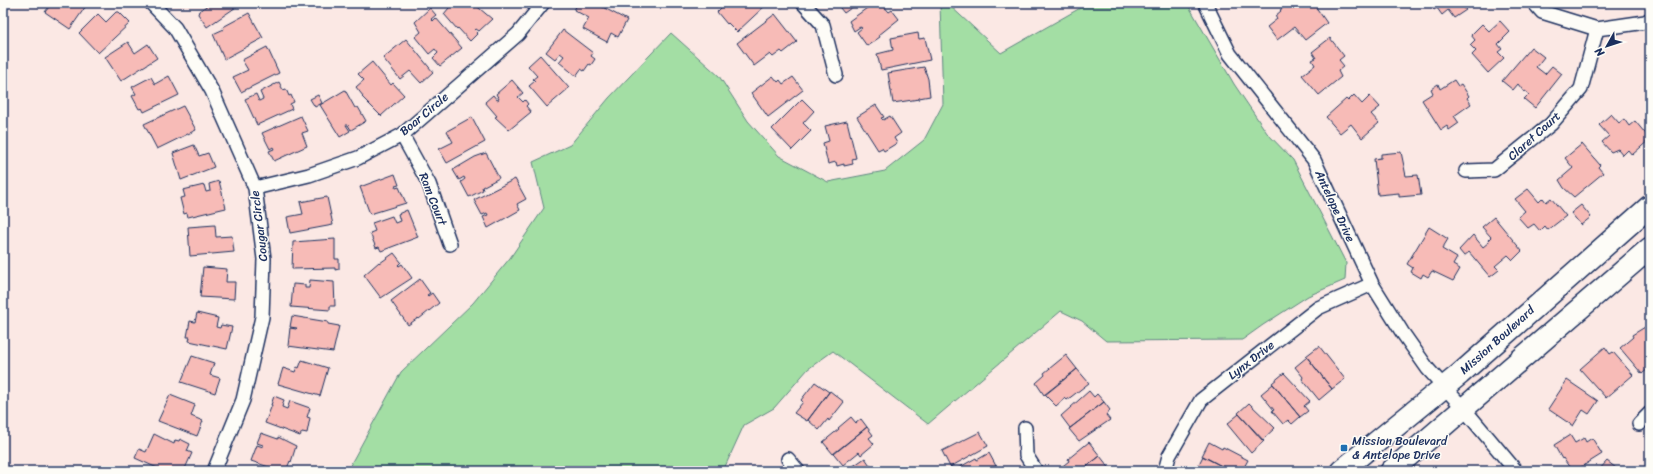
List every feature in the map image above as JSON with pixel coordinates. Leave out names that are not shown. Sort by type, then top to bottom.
[{"type":"main road","name":"Mission Boulevard","points":[[1341,471],[1445,387],[1650,206]]},
{"type":"main road","points":[[1391,471],[1650,248]]},
{"type":"street","name":"Cougar Circle","points":[[151,3],[175,28],[212,91],[255,188],[264,259],[262,317],[243,400],[214,471]]},
{"type":"street","name":"Boar Circle","points":[[255,188],[309,175],[358,158],[402,135],[518,34],[543,3]]},
{"type":"street","points":[[803,3],[823,25],[836,75]]},
{"type":"street","name":"Antelope Drive","points":[[1205,3],[1230,54],[1314,160],[1372,284],[1424,364],[1516,471]]},
{"type":"street","points":[[1534,3],[1542,12],[1597,29],[1645,22],[1650,19]]},
{"type":"street","name":"Claret Court","points":[[1466,171],[1494,170],[1551,124],[1581,89],[1597,29]]},
{"type":"street","name":"Ram Court","points":[[402,135],[429,184],[450,244]]},
{"type":"street","name":"Lynx Drive","points":[[1165,471],[1169,456],[1201,400],[1318,308],[1372,284]]},
{"type":"street","points":[[1639,424],[1650,413]]},
{"type":"street","points":[[1025,428],[1026,455],[1036,471]]},
{"type":"street","points":[[788,459],[798,471]]},
{"type":"green space","points":[[940,3],[947,3],[1001,53],[1089,3],[1187,3],[1234,84],[1267,133],[1293,160],[1346,263],[1345,280],[1308,296],[1242,340],[1106,341],[1082,321],[1061,311],[928,424],[833,351],[808,369],[774,408],[744,425],[723,471],[347,471],[401,372],[473,303],[510,258],[544,208],[533,162],[570,145],[609,98],[671,33],[719,76],[748,121],[779,156],[828,182],[885,171],[924,140],[943,104]]},
{"type":"building","points":[[52,3],[88,3],[70,29],[45,12]]},
{"type":"building","points":[[211,3],[242,3],[207,27],[198,14],[199,11]]},
{"type":"building","points":[[453,3],[473,3],[492,19],[479,31],[476,29],[475,30],[478,33],[470,41],[444,14]]},
{"type":"building","points":[[578,3],[595,3],[627,20],[618,37],[611,33],[607,42],[583,29],[589,18],[574,10]]},
{"type":"building","points":[[726,3],[768,3],[737,32],[728,23],[727,24],[717,12]]},
{"type":"building","points":[[836,3],[858,3],[844,13]]},
{"type":"building","points":[[874,3],[882,4],[889,12],[892,10],[899,19],[879,35],[880,37],[867,46],[857,32],[862,28],[860,27],[854,31],[849,21]]},
{"type":"building","points":[[1290,3],[1313,3],[1327,23],[1305,40],[1294,27],[1277,40],[1267,27],[1277,19],[1275,16],[1281,11],[1280,10]]},
{"type":"building","points":[[1429,3],[1468,3],[1463,7],[1466,10],[1454,18],[1448,10],[1442,15],[1437,8],[1434,10]]},
{"type":"building","points":[[430,8],[436,15],[431,19],[433,21],[436,18],[462,48],[440,66],[433,58],[438,53],[435,49],[429,54],[415,37],[421,32],[415,22]]},
{"type":"building","points":[[116,12],[119,12],[130,23],[98,53],[79,33],[98,14],[106,22]]},
{"type":"building","points":[[249,13],[263,38],[224,59],[213,34],[224,29],[223,27]]},
{"type":"building","points":[[775,14],[797,42],[783,53],[781,51],[773,57],[770,54],[754,66],[737,43]]},
{"type":"building","points":[[1500,21],[1510,32],[1498,44],[1502,49],[1498,52],[1504,58],[1488,73],[1472,55],[1476,51],[1470,45],[1475,40],[1471,35],[1482,24],[1489,31]]},
{"type":"building","points":[[563,30],[593,53],[591,56],[595,59],[584,71],[581,69],[576,76],[559,62],[564,56],[560,53],[555,59],[546,52]]},
{"type":"building","points":[[918,33],[919,39],[925,38],[930,60],[881,70],[877,54],[893,50],[891,38]]},
{"type":"building","points":[[1330,38],[1344,56],[1339,60],[1344,66],[1338,71],[1341,77],[1319,95],[1302,75],[1315,65],[1312,60],[1316,58],[1312,52]]},
{"type":"building","points":[[406,39],[433,72],[421,83],[410,71],[400,79],[383,58]]},
{"type":"building","points":[[128,42],[135,53],[148,44],[157,58],[121,81],[105,57]]},
{"type":"building","points":[[267,47],[279,73],[241,92],[233,77],[248,70],[242,60]]},
{"type":"building","points":[[1531,47],[1544,57],[1536,67],[1545,74],[1552,66],[1562,74],[1535,108],[1524,99],[1529,94],[1525,91],[1524,92],[1518,84],[1513,90],[1502,81]]},
{"type":"building","points":[[540,55],[569,88],[547,107],[529,86],[535,81],[533,79],[537,76],[528,66]]},
{"type":"building","points":[[372,62],[391,85],[393,83],[404,95],[381,116],[362,97],[363,96],[356,87],[364,80],[358,74]]},
{"type":"building","points":[[924,67],[928,79],[930,96],[893,103],[888,73]]},
{"type":"building","points":[[169,76],[179,95],[144,112],[142,108],[139,109],[132,96],[136,94],[132,87],[151,77],[155,84]]},
{"type":"building","points":[[773,76],[778,82],[780,80],[783,84],[793,77],[803,90],[768,117],[751,93]]},
{"type":"building","points":[[512,80],[523,93],[518,97],[523,102],[525,100],[528,104],[526,106],[531,112],[509,130],[495,117],[497,116],[485,102],[493,95],[497,100],[499,99],[496,94]]},
{"type":"building","points":[[1454,80],[1458,86],[1461,84],[1469,96],[1467,98],[1471,104],[1454,116],[1459,123],[1449,130],[1447,126],[1441,130],[1422,100],[1433,93],[1431,89],[1438,84],[1440,89]]},
{"type":"building","points":[[279,82],[283,90],[286,89],[289,96],[291,95],[294,102],[290,104],[292,109],[257,125],[245,99],[256,94],[259,101],[263,99],[260,92]]},
{"type":"building","points":[[345,90],[355,108],[358,107],[366,121],[351,130],[348,125],[346,125],[350,131],[340,137],[320,105]]},
{"type":"building","points":[[318,95],[322,103],[315,107],[310,99]]},
{"type":"building","points":[[1354,95],[1362,104],[1370,96],[1380,107],[1371,114],[1379,123],[1362,138],[1351,124],[1340,133],[1326,117],[1346,99],[1348,101]]},
{"type":"building","points":[[802,99],[814,111],[803,123],[811,131],[792,150],[772,129]]},
{"type":"building","points":[[876,105],[884,117],[881,118],[883,120],[890,116],[901,133],[894,138],[897,143],[884,151],[882,148],[878,150],[857,117]]},
{"type":"building","points":[[183,106],[196,130],[157,149],[144,124]]},
{"type":"building","points":[[1611,114],[1619,123],[1624,119],[1629,126],[1635,121],[1650,139],[1632,155],[1628,150],[1623,155],[1618,149],[1611,152],[1602,142],[1609,136],[1599,125]]},
{"type":"building","points":[[301,116],[308,131],[302,133],[307,146],[274,161],[269,151],[274,149],[273,147],[270,149],[262,133]]},
{"type":"building","points":[[472,117],[485,142],[447,163],[439,149],[453,142],[447,131]]},
{"type":"building","points":[[847,121],[856,158],[852,159],[853,164],[844,166],[844,164],[837,166],[836,162],[828,164],[823,143],[829,141],[825,126]]},
{"type":"building","points":[[1582,144],[1600,165],[1598,167],[1603,173],[1574,197],[1564,188],[1559,180],[1573,168],[1565,158]]},
{"type":"building","points":[[194,145],[199,156],[208,153],[214,167],[181,180],[173,153]]},
{"type":"building","points":[[1401,152],[1406,176],[1418,175],[1421,195],[1399,197],[1399,193],[1378,195],[1374,159],[1381,158],[1381,154]]},
{"type":"building","points":[[486,153],[499,178],[482,187],[483,190],[469,197],[461,182],[465,179],[464,177],[459,180],[453,170],[475,157]]},
{"type":"building","points":[[395,174],[399,185],[395,186],[396,188],[399,187],[406,203],[370,214],[360,187]]},
{"type":"building","points":[[515,179],[526,199],[517,204],[520,210],[488,228],[483,217],[488,215],[487,213],[482,215],[474,200]]},
{"type":"building","points":[[219,181],[226,208],[188,217],[187,213],[184,214],[180,198],[185,197],[183,190],[204,185],[206,192],[210,191],[209,184]]},
{"type":"building","points":[[1528,189],[1539,202],[1543,198],[1546,202],[1551,198],[1566,216],[1548,230],[1545,226],[1540,231],[1534,224],[1528,228],[1518,217],[1525,211],[1515,199]]},
{"type":"building","points":[[327,197],[333,225],[290,233],[287,217],[303,214],[300,202]]},
{"type":"building","points":[[1581,205],[1591,217],[1581,225],[1571,213]]},
{"type":"building","points":[[407,210],[418,237],[381,251],[379,247],[376,248],[370,233],[375,231],[372,223],[392,216],[395,223],[400,221],[398,214]]},
{"type":"building","points":[[1494,217],[1522,251],[1513,260],[1508,255],[1495,266],[1499,270],[1490,277],[1469,252],[1464,256],[1459,250],[1473,235],[1483,247],[1489,242],[1488,240],[1491,237],[1482,227]]},
{"type":"building","points":[[215,225],[216,237],[232,236],[234,252],[190,256],[188,227]]},
{"type":"building","points":[[1429,227],[1448,239],[1442,249],[1457,258],[1453,265],[1460,269],[1453,281],[1432,271],[1428,277],[1423,274],[1421,278],[1411,272],[1413,268],[1407,264]]},
{"type":"building","points":[[335,239],[335,259],[339,259],[339,269],[292,269],[293,242]]},
{"type":"building","points":[[394,253],[401,262],[398,265],[399,266],[402,264],[412,278],[381,298],[364,275],[379,262],[380,263]]},
{"type":"building","points":[[203,267],[227,269],[226,282],[235,282],[234,299],[200,297]]},
{"type":"building","points":[[420,279],[430,293],[427,295],[428,296],[432,293],[439,303],[419,319],[418,318],[408,325],[391,301]]},
{"type":"building","points":[[310,280],[334,282],[335,306],[330,306],[330,310],[291,307],[293,284],[305,285],[305,288],[309,288]]},
{"type":"building","points":[[197,313],[218,318],[216,327],[220,328],[221,325],[232,327],[227,349],[189,341],[190,337],[187,337],[190,321],[195,322]]},
{"type":"building","points":[[292,316],[328,322],[328,324],[339,326],[333,352],[288,346],[290,328],[297,328],[290,327]]},
{"type":"building","points":[[1645,327],[1650,333],[1650,367],[1642,374],[1620,348],[1633,337],[1632,335]]},
{"type":"building","points":[[1319,346],[1345,379],[1332,389],[1306,356]]},
{"type":"building","points":[[1605,347],[1610,354],[1613,352],[1633,375],[1606,398],[1580,369]]},
{"type":"building","points":[[1066,355],[1077,369],[1044,395],[1036,383],[1045,375],[1044,373]]},
{"type":"building","points":[[192,356],[214,363],[210,375],[220,378],[215,393],[181,382]]},
{"type":"building","points":[[1307,357],[1332,389],[1319,400],[1302,379],[1303,377],[1295,367]]},
{"type":"building","points":[[302,360],[328,368],[320,396],[278,384],[283,368],[295,372],[297,367],[299,368]]},
{"type":"building","points":[[1077,369],[1089,383],[1067,400],[1065,398],[1056,406],[1045,395]]},
{"type":"building","points":[[1284,373],[1310,401],[1304,406],[1308,411],[1300,417],[1272,383]]},
{"type":"building","points":[[1567,380],[1598,401],[1589,414],[1583,410],[1573,426],[1548,409]]},
{"type":"building","points":[[815,382],[829,392],[807,421],[794,413],[803,402],[801,400]]},
{"type":"building","points":[[1273,384],[1300,417],[1292,424],[1288,420],[1283,424],[1261,394]]},
{"type":"building","points":[[830,391],[844,402],[829,421],[828,419],[819,430],[808,420]]},
{"type":"building","points":[[1089,391],[1094,397],[1097,394],[1104,402],[1070,428],[1061,416]]},
{"type":"building","points":[[170,395],[195,405],[191,416],[203,421],[197,436],[158,421]]},
{"type":"building","points":[[274,396],[284,400],[282,407],[287,409],[290,401],[310,408],[307,417],[310,418],[307,433],[302,432],[300,436],[265,423]]},
{"type":"building","points":[[1104,402],[1110,410],[1106,415],[1110,420],[1079,441],[1069,429]]},
{"type":"building","points":[[1249,403],[1275,428],[1262,440],[1238,413]]},
{"type":"building","points":[[1239,414],[1264,441],[1251,453],[1227,424]]},
{"type":"building","points":[[851,417],[856,423],[861,419],[867,427],[833,454],[823,442]]},
{"type":"building","points":[[867,427],[873,435],[869,438],[874,444],[861,455],[859,452],[843,465],[834,454]]},
{"type":"building","points":[[980,432],[988,446],[950,467],[942,451]]},
{"type":"building","points":[[261,433],[278,439],[278,437],[296,446],[291,462],[290,461],[286,471],[281,471],[251,461],[257,445],[263,447],[263,445],[257,443]]},
{"type":"building","points":[[154,434],[174,444],[175,440],[179,441],[180,439],[190,444],[187,451],[192,453],[184,471],[164,471],[135,458],[139,449],[146,452]]},
{"type":"building","points":[[1570,435],[1575,443],[1584,438],[1586,442],[1592,438],[1602,454],[1575,471],[1572,471],[1563,458],[1562,459],[1554,445]]},
{"type":"building","points":[[1089,442],[1100,456],[1081,471],[1061,471],[1059,469],[1069,461],[1068,459]]},
{"type":"building","points":[[1209,442],[1222,449],[1223,447],[1248,460],[1242,471],[1231,471],[1202,456]]},
{"type":"building","points":[[989,453],[996,466],[988,471],[953,471],[976,458],[977,460]]},
{"type":"building","points":[[1100,456],[1111,470],[1110,471],[1081,471]]},
{"type":"building","points":[[1203,456],[1231,471],[1196,470]]},
{"type":"building","points":[[865,458],[874,471],[846,471]]},
{"type":"building","points":[[1607,461],[1616,468],[1618,471],[1598,471]]},
{"type":"place","name":"Mission Boulevard & Antelope Drive","points":[[1344,448]]}]
